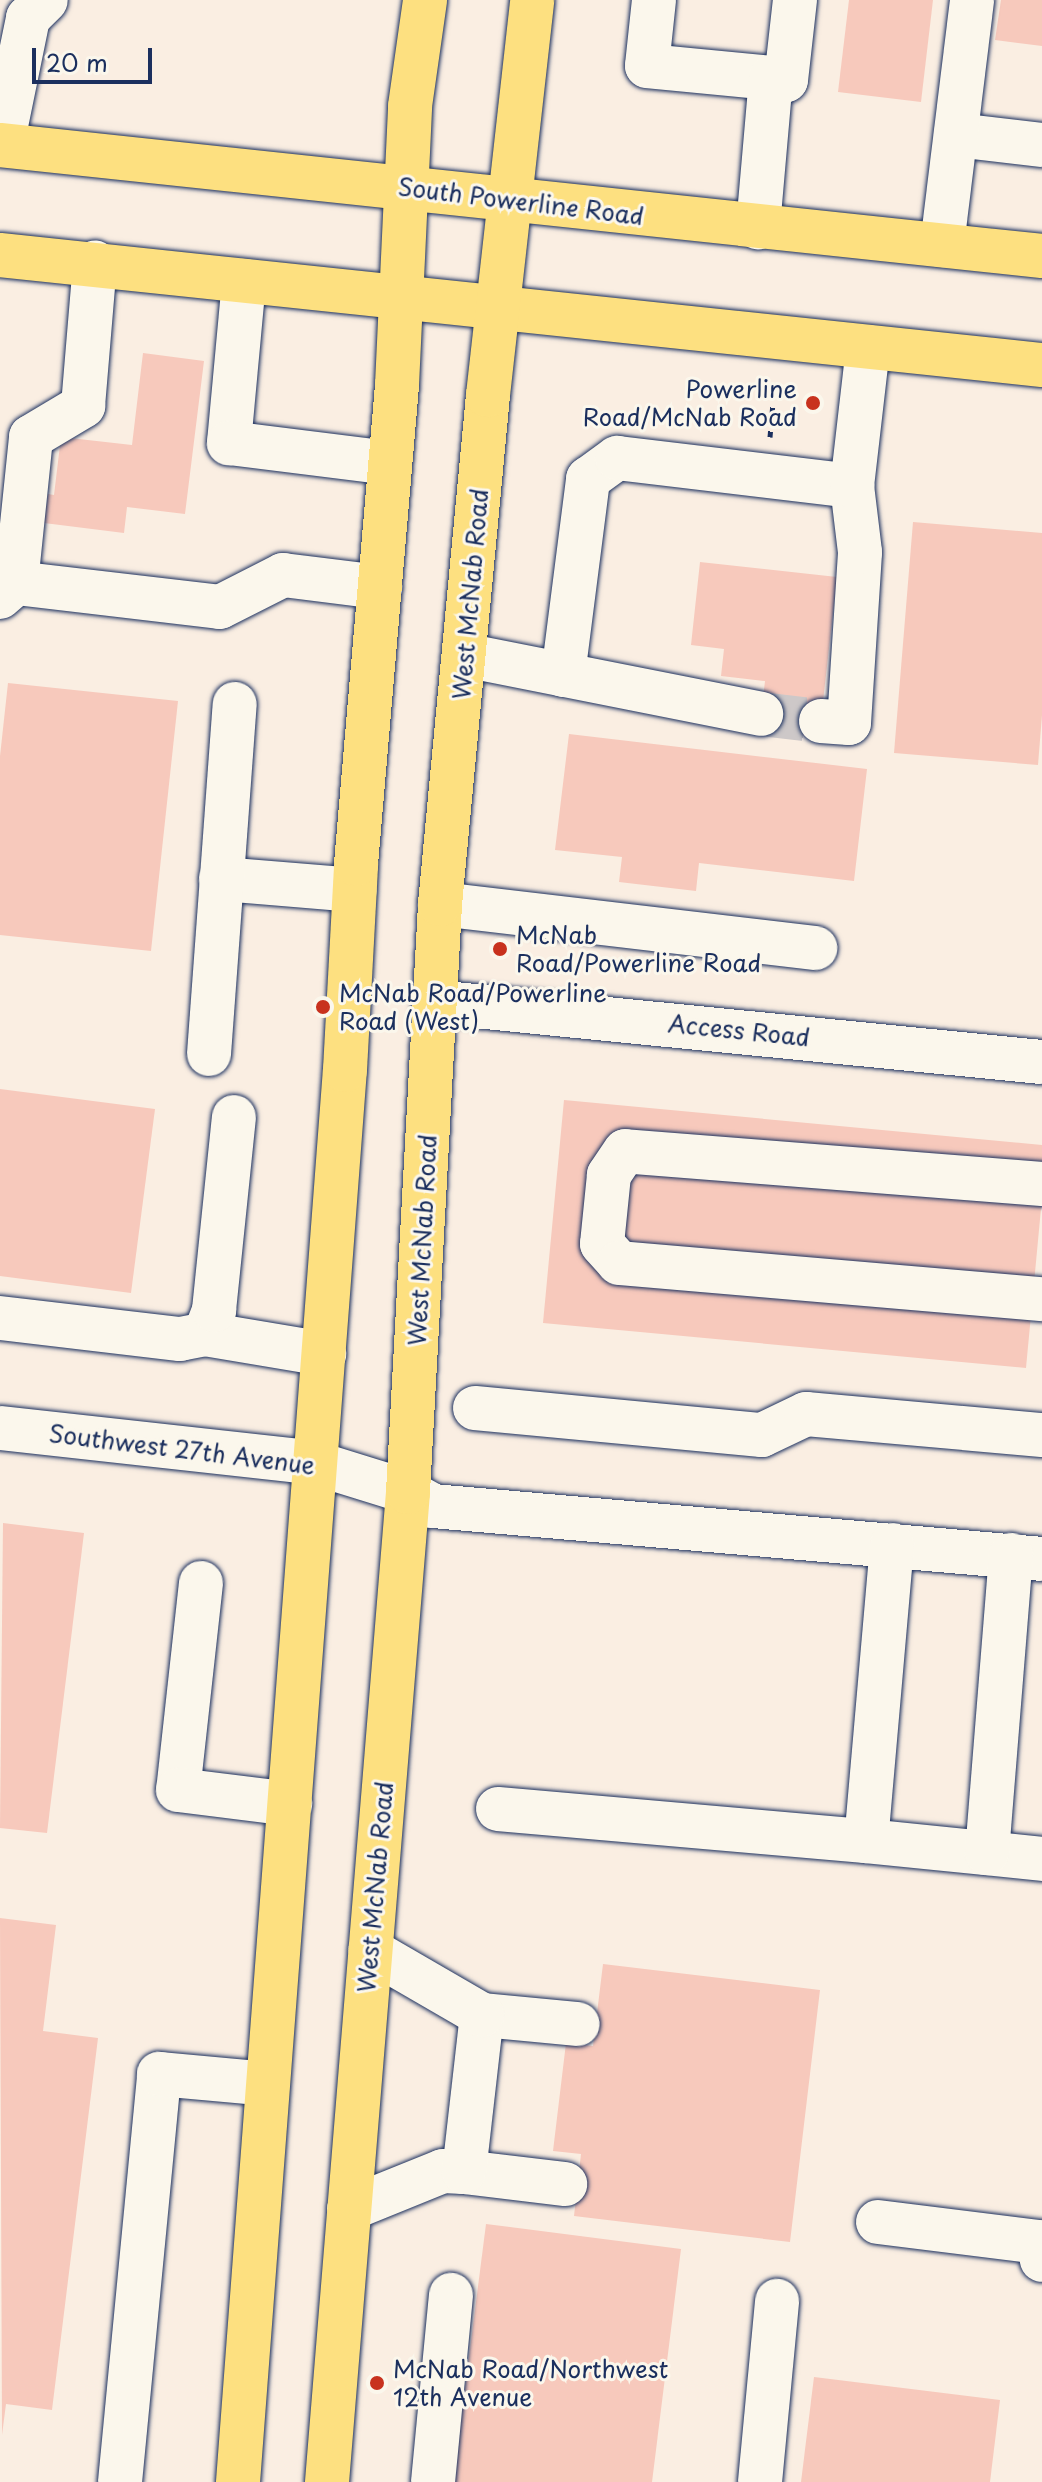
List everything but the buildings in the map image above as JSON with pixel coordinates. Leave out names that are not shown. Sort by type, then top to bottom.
[{"type":"main road","points":[[238,2482],[324,1354],[355,890],[390,463],[410,106],[425,0]]},
{"type":"main road","name":"West McNab Road","points":[[327,2482],[408,1492],[440,904],[509,199],[532,0]]},
{"type":"main road","name":"South Powerline Road","points":[[1,145],[1042,256]]},
{"type":"main road","points":[[0,255],[1042,365]]},
{"type":"street","points":[[1,145],[28,18],[46,0]]},
{"type":"street","points":[[654,0],[647,66],[786,80],[795,0]]},
{"type":"street","points":[[942,245],[972,0]]},
{"type":"street","points":[[758,227],[771,78]]},
{"type":"street","points":[[956,135],[1042,145]]},
{"type":"street","points":[[95,263],[83,406],[31,437],[8,590],[220,607],[283,575],[380,587]]},
{"type":"street","points":[[244,281],[229,443],[390,463]]},
{"type":"street","points":[[821,721],[849,723],[860,552],[852,486],[868,347]]},
{"type":"street","points":[[563,675],[588,479],[617,458],[852,486]]},
{"type":"street","points":[[464,655],[761,714]]},
{"type":"street","points":[[209,1054],[235,704]]},
{"type":"street","points":[[221,879],[355,890]]},
{"type":"street","points":[[440,904],[815,948]]},
{"type":"street","name":"Access Road","points":[[435,1002],[1042,1062]]},
{"type":"street","points":[[205,1334],[214,1310],[234,1117]]},
{"type":"street","points":[[1042,1184],[625,1151],[609,1175],[602,1244],[619,1263],[1042,1299]]},
{"type":"street","points":[[0,1318],[180,1339],[205,1334],[324,1354]]},
{"type":"street","points":[[475,1408],[762,1435],[806,1414],[1042,1435]]},
{"type":"street","name":"Southwest 27th Avenue","points":[[0,1428],[315,1463],[408,1492],[433,1506],[1026,1557]]},
{"type":"street","points":[[866,1841],[892,1545]]},
{"type":"street","points":[[987,1853],[1026,1557]]},
{"type":"street","points":[[201,1583],[178,1790],[290,1804]]},
{"type":"street","points":[[498,1809],[1042,1859]]},
{"type":"street","points":[[370,1950],[482,2015],[578,2024]]},
{"type":"street","points":[[464,2172],[482,2015]]},
{"type":"street","points":[[120,2482],[159,2074],[268,2084]]},
{"type":"street","points":[[349,2209],[443,2171],[565,2184]]},
{"type":"street","points":[[878,2222],[1039,2242],[1042,2260]]},
{"type":"street","points":[[433,2482],[451,2295]]},
{"type":"street","points":[[760,2482],[777,2301]]},
{"type":"path","points":[[769,443],[773,402]]},
{"type":"tunnel","points":[[761,714],[821,721]]},
{"type":"place","name":"Powerline Road/McNab Road","points":[[813,403]]},
{"type":"place","name":"McNab Road/Powerline Road","points":[[500,949]]},
{"type":"place","name":"McNab Road/Powerline Road (West)","points":[[323,1007]]},
{"type":"place","name":"McNab Road/Northwest 12th Avenue","points":[[377,2383]]}]
